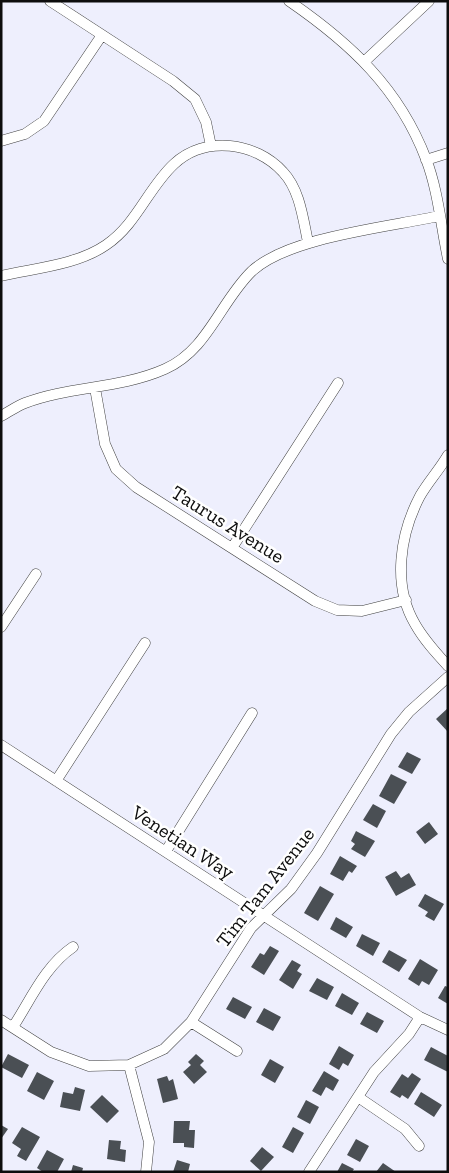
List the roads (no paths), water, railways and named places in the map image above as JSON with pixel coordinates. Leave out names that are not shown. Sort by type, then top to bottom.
[{"type":"street","points":[[50,1],[173,81],[195,99],[206,122],[211,146]]},
{"type":"street","points":[[289,1],[313,18],[365,61],[390,91],[412,129],[426,160],[448,259]]},
{"type":"street","points":[[365,61],[429,1]]},
{"type":"street","points":[[1,141],[25,134],[44,122],[102,35]]},
{"type":"street","points":[[1,276],[63,263],[87,255],[106,245],[125,230],[157,183],[175,163],[195,150],[211,146],[244,147],[264,155],[284,172],[297,195],[308,242]]},
{"type":"street","points":[[426,160],[448,153]]},
{"type":"street","points":[[1,416],[24,404],[42,398],[135,379],[166,369],[190,353],[211,328],[233,294],[252,271],[272,257],[308,242],[439,216]]},
{"type":"street","points":[[232,548],[338,383]]},
{"type":"street","name":"Taurus Avenue","points":[[95,388],[105,444],[116,469],[136,487],[315,601],[337,610],[362,611],[406,600]]},
{"type":"street","points":[[447,458],[421,496],[408,524],[401,573],[406,600],[414,623],[428,644],[448,666]]},
{"type":"street","points":[[1,628],[36,574]]},
{"type":"street","points":[[56,781],[145,643]]},
{"type":"street","name":"Tim Tam Avenue","points":[[1,1020],[51,1052],[89,1066],[129,1065],[164,1049],[191,1022],[251,928],[291,889],[317,852],[391,734],[409,712],[448,677]]},
{"type":"street","points":[[166,851],[252,713]]},
{"type":"street","name":"Venetian Way","points":[[1,745],[420,1017],[448,1030]]},
{"type":"street","points":[[13,1027],[48,971],[60,956],[73,947]]},
{"type":"street","points":[[309,1172],[374,1072],[409,1034],[420,1017]]},
{"type":"street","points":[[191,1022],[237,1051]]},
{"type":"street","points":[[129,1065],[149,1142],[146,1172]]},
{"type":"street","points":[[358,1097],[404,1129],[420,1146]]}]
